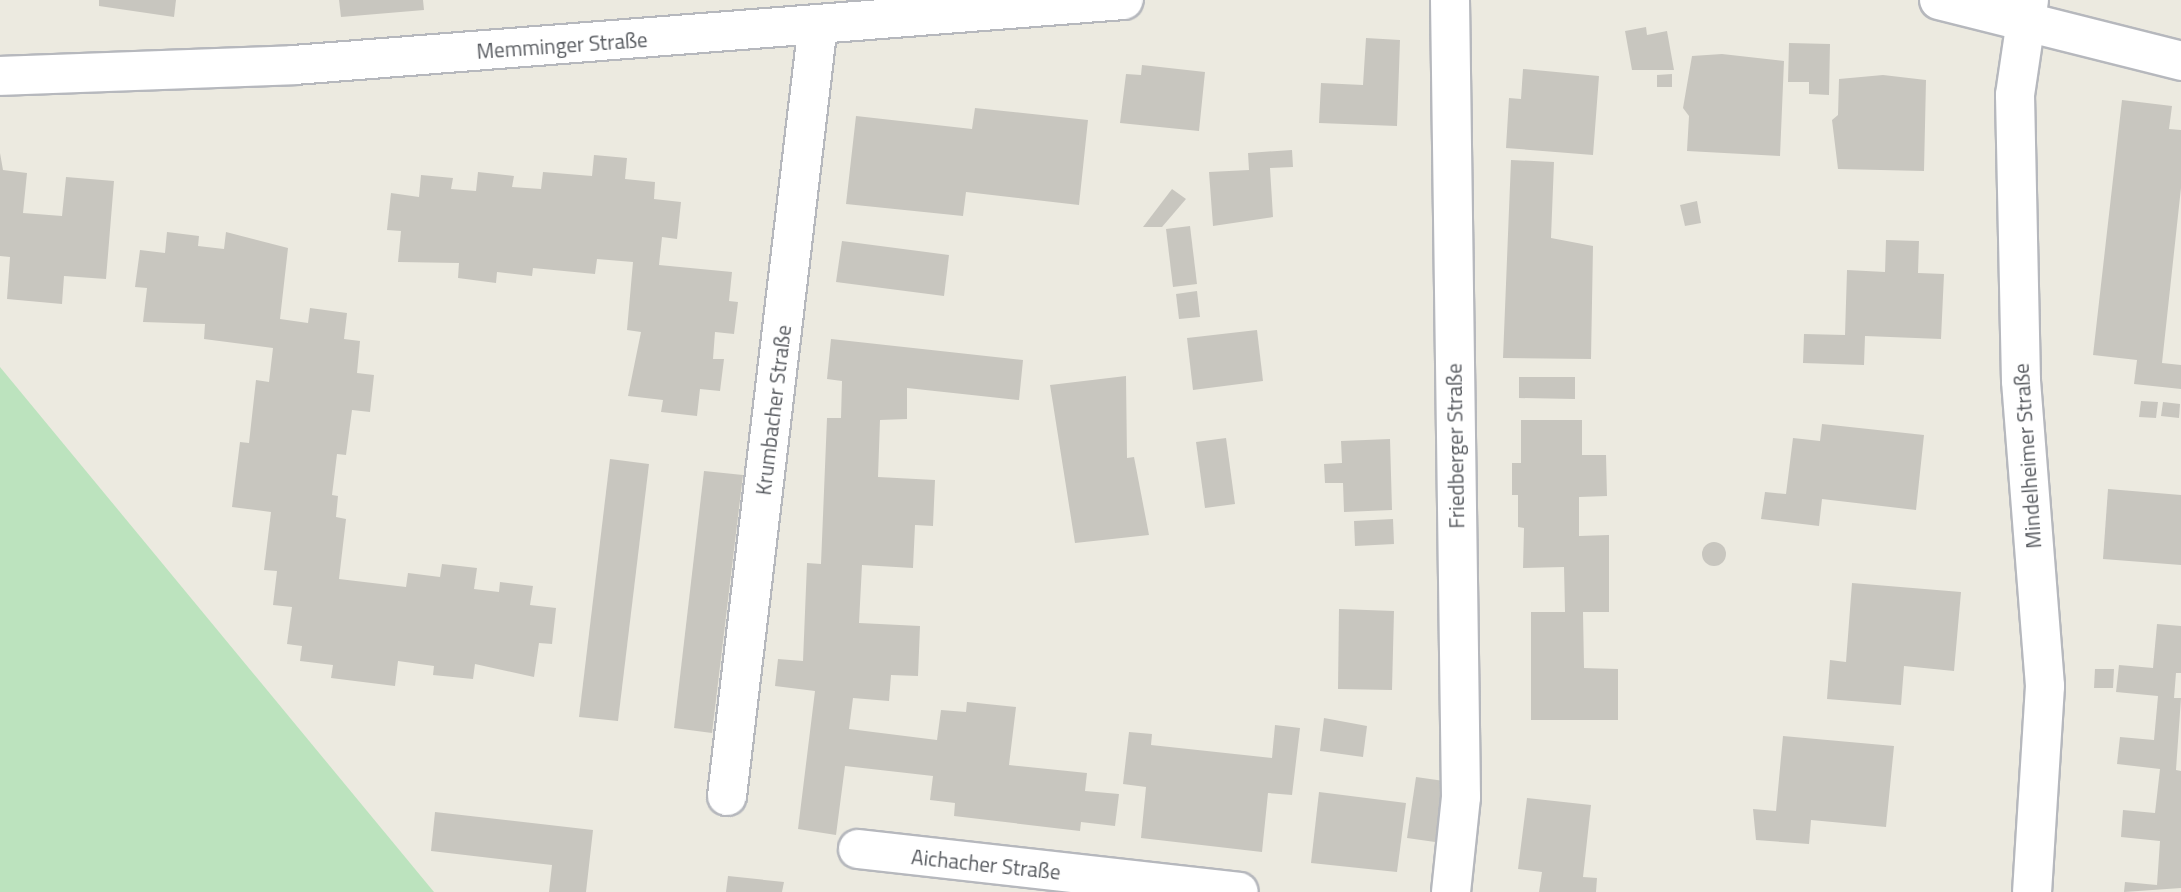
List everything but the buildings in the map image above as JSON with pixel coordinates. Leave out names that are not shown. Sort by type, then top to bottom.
[{"type":"street","name":"Memminger Straße","points":[[0,76],[281,66],[1123,0]]},
{"type":"street","name":"Friedberger Straße","points":[[1450,0],[1461,797],[1451,892]]},
{"type":"street","points":[[1940,0],[2028,10],[2181,61]]},
{"type":"street","name":"Mindelheimer Straße","points":[[2028,10],[2015,94],[2021,381],[2045,686],[2032,892]]},
{"type":"street","name":"Krumbacher Straße","points":[[727,796],[818,24]]},
{"type":"street","name":"Aichacher Straße","points":[[858,849],[1239,892]]},
{"type":"green space","points":[[0,367],[434,892],[0,892]]}]
